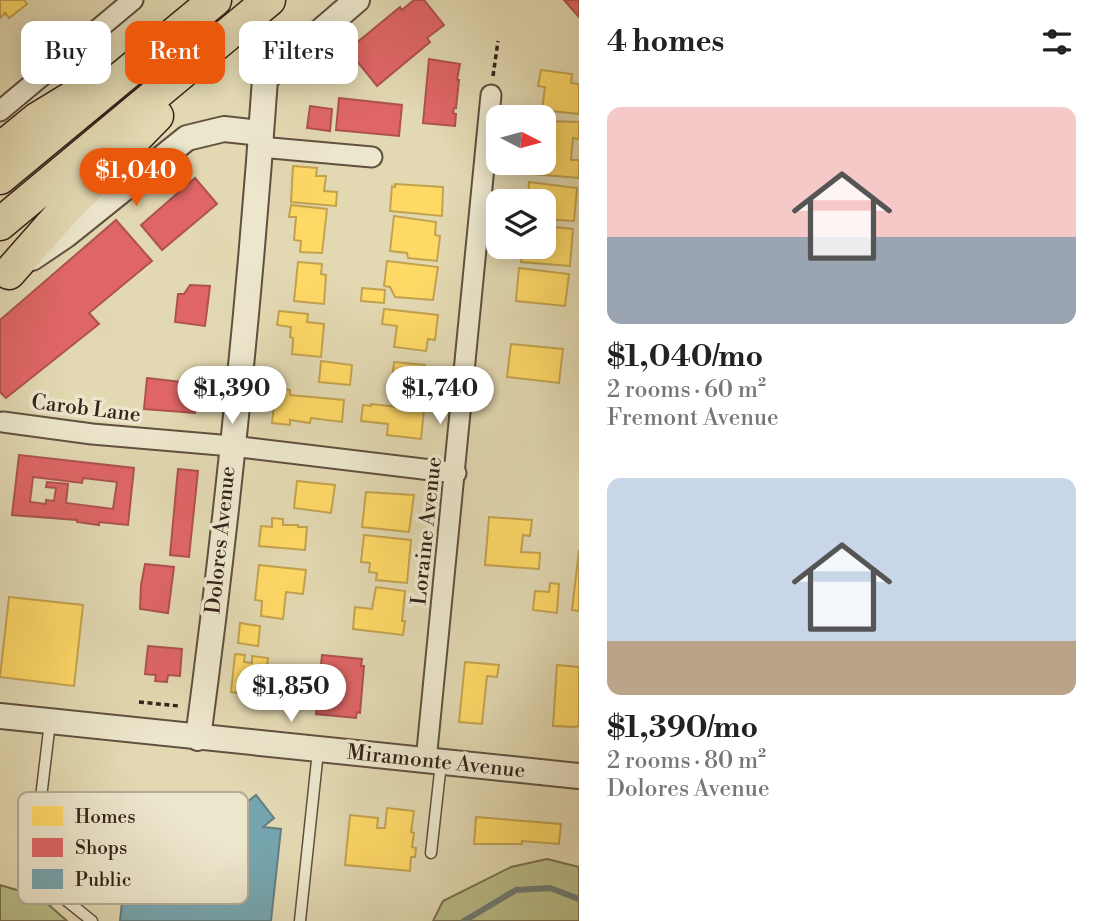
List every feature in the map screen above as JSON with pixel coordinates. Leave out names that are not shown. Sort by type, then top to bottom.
[{"type":"highway","points":[[190,21],[215,0]]},
{"type":"highway","points":[[225,36],[269,0]]},
{"type":"highway","points":[[0,149],[37,118],[72,97],[125,75]]},
{"type":"highway","points":[[0,178],[125,76]]},
{"type":"highway","points":[[0,224],[166,84]]},
{"type":"highway","points":[[9,273],[60,215],[163,109],[176,84]]},
{"type":"street","points":[[0,111],[133,0]]},
{"type":"street","name":"Dolores Avenue","points":[[198,738],[232,446],[265,79],[357,0]]},
{"type":"street","name":"Loraine Avenue","points":[[434,762],[456,473],[491,95]]},
{"type":"street","points":[[9,273],[66,235],[187,138],[224,129],[261,140],[372,157]]},
{"type":"street","name":"Carob Lane","points":[[1,427],[232,446],[456,473]]},
{"type":"street","name":"Miramonte Avenue","points":[[0,716],[579,776]]},
{"type":"lane","points":[[42,792],[50,722]]},
{"type":"lane","points":[[300,921],[318,750]]},
{"type":"lane","points":[[431,853],[434,762]]},
{"type":"lane","points":[[71,904],[92,921]]},
{"type":"path","points":[[491,95],[498,41]]},
{"type":"path","points":[[139,702],[181,706]]},
{"type":"green space","points":[[547,859],[579,867],[579,921],[433,921],[443,901],[511,867]]},
{"type":"green space","points":[[0,885],[18,890],[18,904],[48,904],[67,921],[0,921]]},
{"type":"building: Homes","points":[[0,0],[24,0],[27,4],[9,18],[5,13],[0,18]]},
{"type":"building: Homes","points":[[541,70],[572,74],[571,83],[579,84],[579,114],[556,112],[556,105],[543,105],[545,87],[538,86]]},
{"type":"building: Homes","points":[[556,121],[579,122],[579,139],[573,138],[571,160],[579,160],[579,178],[544,175],[556,175]]},
{"type":"building: Homes","points":[[293,166],[317,168],[316,176],[326,176],[324,191],[337,192],[336,206],[291,202]]},
{"type":"building: Homes","points":[[529,182],[577,188],[574,221],[556,220],[556,189],[529,189]]},
{"type":"building: Homes","points":[[395,184],[443,187],[442,216],[390,211],[392,186],[395,187]]},
{"type":"building: Homes","points":[[291,205],[327,209],[322,253],[300,252],[301,241],[294,240],[296,217],[289,217]]},
{"type":"building: Homes","points":[[394,216],[436,222],[435,235],[440,236],[437,261],[408,258],[407,253],[390,251]]},
{"type":"building: Homes","points":[[556,227],[573,229],[570,266],[521,262],[521,259],[556,259]]},
{"type":"building: Homes","points":[[387,261],[438,267],[433,300],[395,297],[390,287],[384,286]]},
{"type":"building: Homes","points":[[298,262],[322,264],[321,274],[326,275],[324,304],[294,301]]},
{"type":"building: Homes","points":[[519,268],[569,274],[565,306],[516,301]]},
{"type":"building: Homes","points":[[362,288],[385,290],[384,303],[361,301]]},
{"type":"building: Homes","points":[[384,309],[438,315],[435,340],[428,339],[426,351],[394,347],[397,326],[382,324]]},
{"type":"building: Homes","points":[[279,311],[308,314],[307,322],[324,324],[321,357],[292,354],[291,327],[277,325]]},
{"type":"building: Homes","points":[[511,344],[563,349],[559,383],[507,377]]},
{"type":"building: Homes","points":[[321,361],[352,365],[350,385],[319,382]]},
{"type":"building: Homes","points":[[394,362],[425,365],[424,377],[429,377],[427,390],[422,389],[422,393],[391,390]]},
{"type":"building: Homes","points":[[276,388],[290,390],[290,395],[344,400],[342,422],[311,418],[310,423],[290,420],[290,425],[272,423]]},
{"type":"building: Homes","points":[[363,405],[424,410],[421,439],[387,435],[388,424],[361,421]]},
{"type":"building: Homes","points":[[297,481],[335,485],[331,513],[294,508]]},
{"type":"building: Homes","points":[[366,492],[414,495],[409,532],[362,527]]},
{"type":"building: Homes","points":[[489,517],[532,520],[530,536],[523,535],[521,552],[540,553],[539,569],[485,565]]},
{"type":"building: Homes","points":[[272,518],[283,519],[283,525],[307,527],[305,550],[259,546],[261,526],[272,527]]},
{"type":"building: Homes","points":[[364,535],[411,540],[407,583],[376,580],[377,573],[369,572],[370,563],[361,562]]},
{"type":"building: Homes","points":[[579,550],[579,611],[572,610]]},
{"type":"building: Homes","points":[[259,565],[306,570],[303,594],[286,592],[283,619],[261,616],[262,601],[255,600]]},
{"type":"building: Homes","points":[[550,583],[559,584],[557,613],[533,610],[535,591],[549,592]]},
{"type":"building: Homes","points":[[376,587],[405,591],[403,635],[353,629],[355,607],[372,609]]},
{"type":"building: Homes","points":[[9,597],[83,605],[74,686],[0,677]]},
{"type":"building: Homes","points":[[240,623],[260,626],[258,646],[238,643]]},
{"type":"building: Homes","points":[[235,654],[245,655],[244,662],[252,663],[252,656],[268,658],[263,700],[248,699],[248,694],[231,692]]},
{"type":"building: Homes","points":[[465,662],[499,665],[497,677],[487,676],[482,724],[459,722]]},
{"type":"building: Homes","points":[[557,665],[579,667],[579,726],[553,726]]},
{"type":"building: Homes","points":[[387,808],[414,811],[411,832],[414,833],[412,847],[416,848],[415,857],[411,857],[410,871],[345,865],[350,815],[378,818],[377,828],[385,828]]},
{"type":"building: Homes","points":[[476,817],[561,824],[559,844],[522,841],[522,844],[474,844]]},
{"type":"building: Shops","points":[[414,0],[424,0],[444,25],[427,38],[430,42],[377,86],[358,62],[358,42],[400,7],[402,10]]},
{"type":"building: Shops","points":[[564,0],[579,0],[579,17]]},
{"type":"building: Shops","points":[[429,59],[460,64],[456,108],[453,113],[456,114],[455,126],[423,123]]},
{"type":"building: Shops","points":[[339,98],[402,105],[399,136],[336,130]]},
{"type":"building: Shops","points":[[310,106],[332,109],[330,131],[307,128]]},
{"type":"building: Shops","points":[[195,178],[217,204],[162,250],[141,225]]},
{"type":"building: Shops","points":[[116,220],[152,261],[89,313],[99,324],[6,398],[0,392],[0,320]]},
{"type":"building: Shops","points":[[190,285],[210,286],[205,326],[175,322],[178,294],[184,294]]},
{"type":"building: Shops","points":[[147,378],[198,384],[195,413],[144,409]]},
{"type":"building: Shops","points":[[19,455],[134,468],[128,525],[99,522],[99,525],[77,520],[12,515]],"holes":[[[33,477],[82,483],[83,478],[117,482],[113,509],[66,503],[68,484],[47,482],[46,487],[56,488],[54,501],[46,500],[46,504],[30,502]]]},
{"type":"building: Shops","points":[[178,469],[198,471],[189,557],[170,555]]},
{"type":"building: Shops","points":[[145,564],[174,567],[168,613],[140,609]]},
{"type":"building: Shops","points":[[148,646],[182,649],[180,676],[168,675],[167,682],[155,681],[156,675],[145,674]]},
{"type":"building: Shops","points":[[322,655],[362,659],[361,666],[364,666],[360,713],[357,712],[356,718],[316,714]]},
{"type":"building: Public","points":[[256,795],[274,818],[263,827],[281,829],[271,921],[120,921],[122,904],[248,904],[248,801]]},
{"type":"waterway","points":[[464,921],[516,890],[550,888],[579,899]]}]
